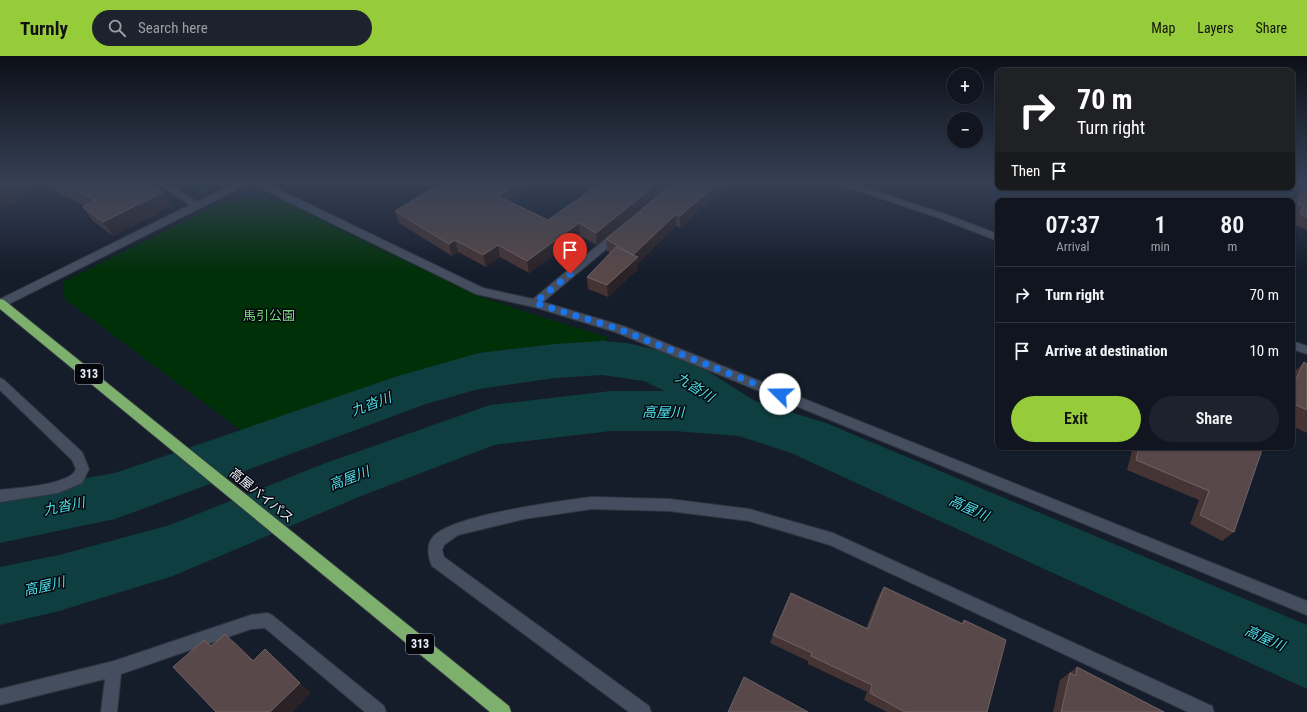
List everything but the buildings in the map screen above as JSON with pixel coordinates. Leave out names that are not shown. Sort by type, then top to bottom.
[{"type":"highway","name":"高屋バイパス","points":[[0,303],[178,446],[503,712]]},
{"type":"street","points":[[0,303],[183,212]]},
{"type":"street","points":[[316,212],[480,291],[535,303],[619,329],[1307,608]]},
{"type":"street","points":[[928,212],[995,237]]},
{"type":"street","points":[[535,303],[628,226]]},
{"type":"street","points":[[1295,346],[1307,350]]},
{"type":"street","points":[[0,383],[77,456],[83,465],[83,473],[80,478],[66,485],[0,496]]},
{"type":"street","points":[[643,712],[437,561],[435,550],[438,541],[455,530],[524,513],[592,503],[669,505],[749,515],[833,539],[1206,712]]},
{"type":"street","points":[[0,697],[114,670],[251,622],[267,620],[378,712]]},
{"type":"street","points":[[109,712],[114,670]]},
{"type":"green space","name":"馬引公園","points":[[204,212],[304,212],[471,293],[607,337],[604,352],[548,350],[458,365],[250,437],[65,299],[63,282]]},
{"type":"waterway","points":[[602,343],[633,353],[654,365]]},
{"type":"waterway","name":"九沓川","points":[[0,518],[115,496],[415,389],[479,371],[555,361],[602,358],[627,360],[654,365],[678,376],[737,414]]},
{"type":"waterway","name":"高屋川","points":[[0,596],[59,583],[173,550],[342,480],[490,425],[611,411],[673,411],[739,416],[808,438],[1307,657]]},
{"type":"route","points":[[570,274],[535,303],[619,329],[780,394]]}]
